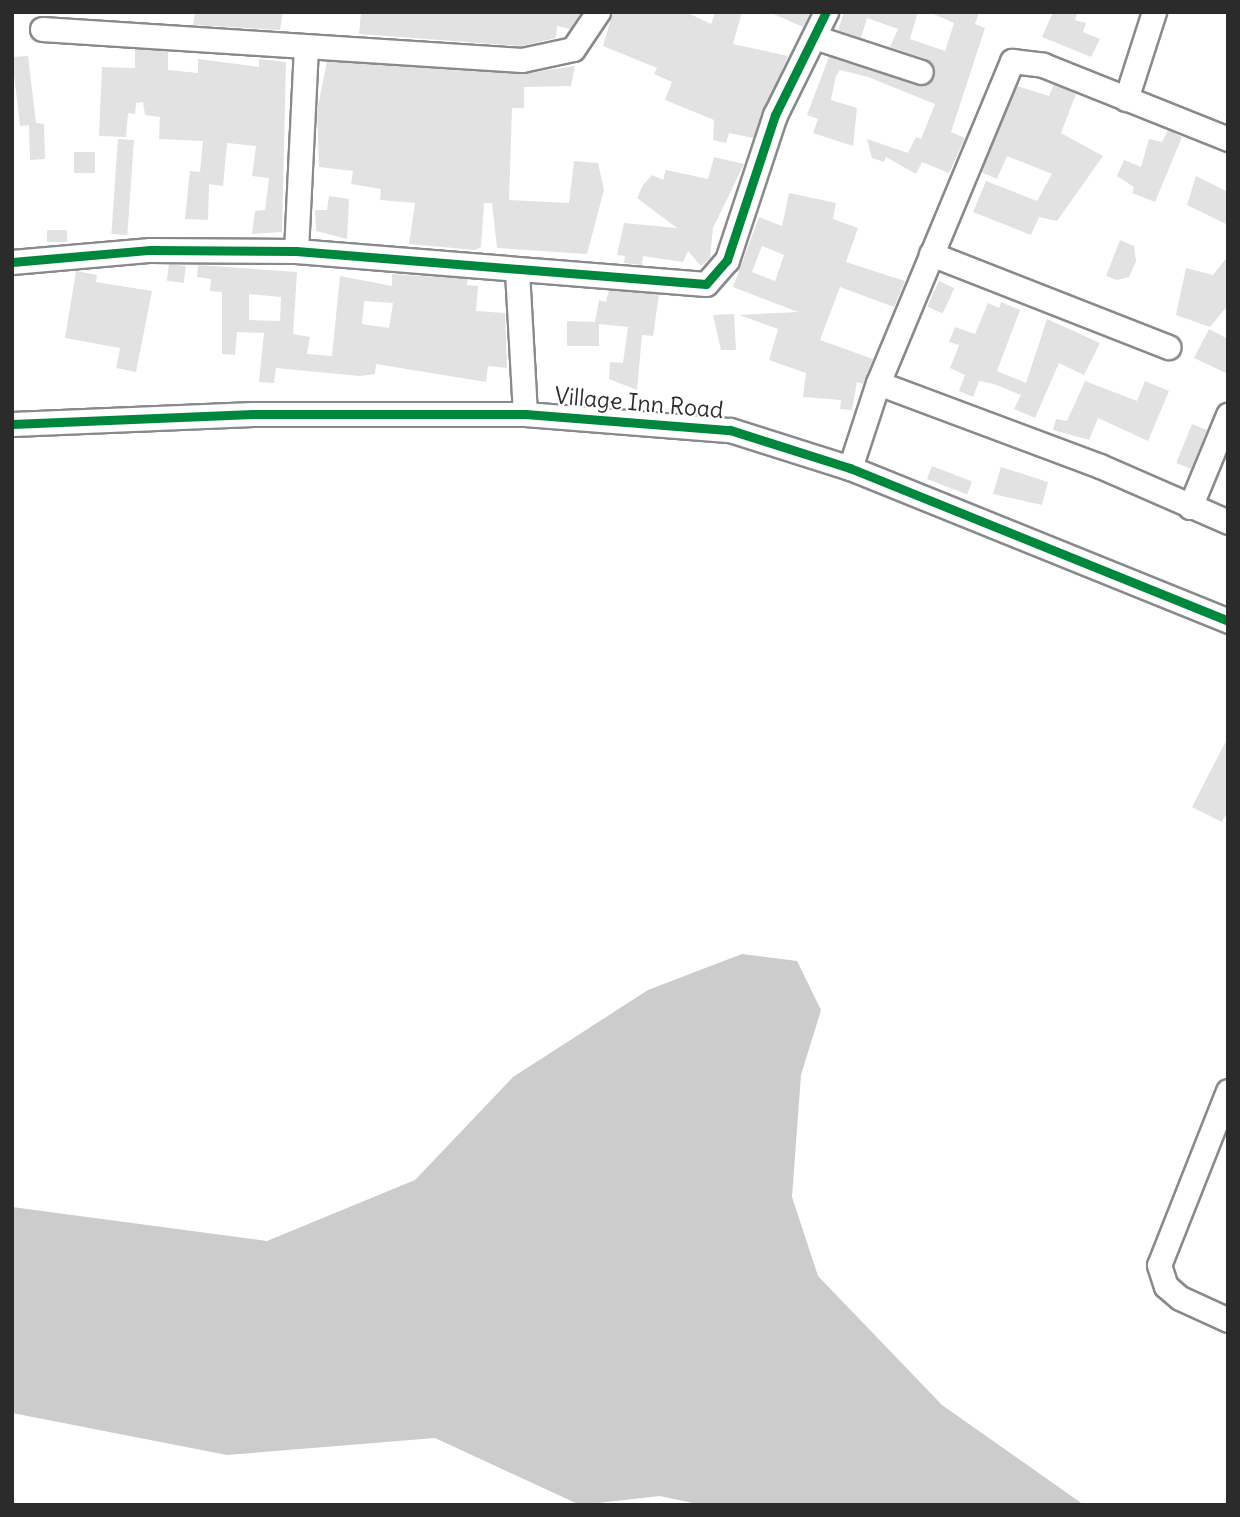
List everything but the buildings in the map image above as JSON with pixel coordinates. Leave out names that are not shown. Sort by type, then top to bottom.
[{"type":"street","points":[[41,29],[306,49],[522,60],[560,56],[582,40],[598,12]]},
{"type":"street","points":[[12,262],[150,250],[296,251],[517,271],[712,281],[730,252],[797,60],[817,38],[826,12]]},
{"type":"street","points":[[1126,99],[1154,12]]},
{"type":"street","points":[[817,38],[920,72]]},
{"type":"street","points":[[296,251],[306,49]]},
{"type":"street","points":[[850,468],[878,383],[1012,61],[1043,65],[1228,139]]},
{"type":"street","points":[[932,254],[1168,347]]},
{"type":"street","points":[[517,271],[525,414]]},
{"type":"street","points":[[878,383],[1228,522]]},
{"type":"street","name":"Village Inn Road","points":[[12,424],[253,414],[525,414],[730,430],[850,468],[1228,621]]},
{"type":"street","points":[[1190,506],[1228,415]]},
{"type":"street","points":[[1228,1091],[1159,1265],[1166,1286],[1180,1298],[1228,1320]]},
{"type":"shaded area","points":[[742,954],[797,961],[821,1010],[801,1075],[792,1197],[818,1276],[942,1405],[1084,1505],[702,1505],[660,1496],[580,1505],[435,1438],[227,1455],[12,1413],[12,1207],[267,1241],[415,1180],[513,1077],[648,990]]},
{"type":"cycle path","points":[[12,262],[150,250],[296,251],[706,284],[727,260],[775,115],[826,12]]},
{"type":"cycle path","points":[[12,424],[253,414],[525,414],[730,430],[850,468],[1228,621]]}]
